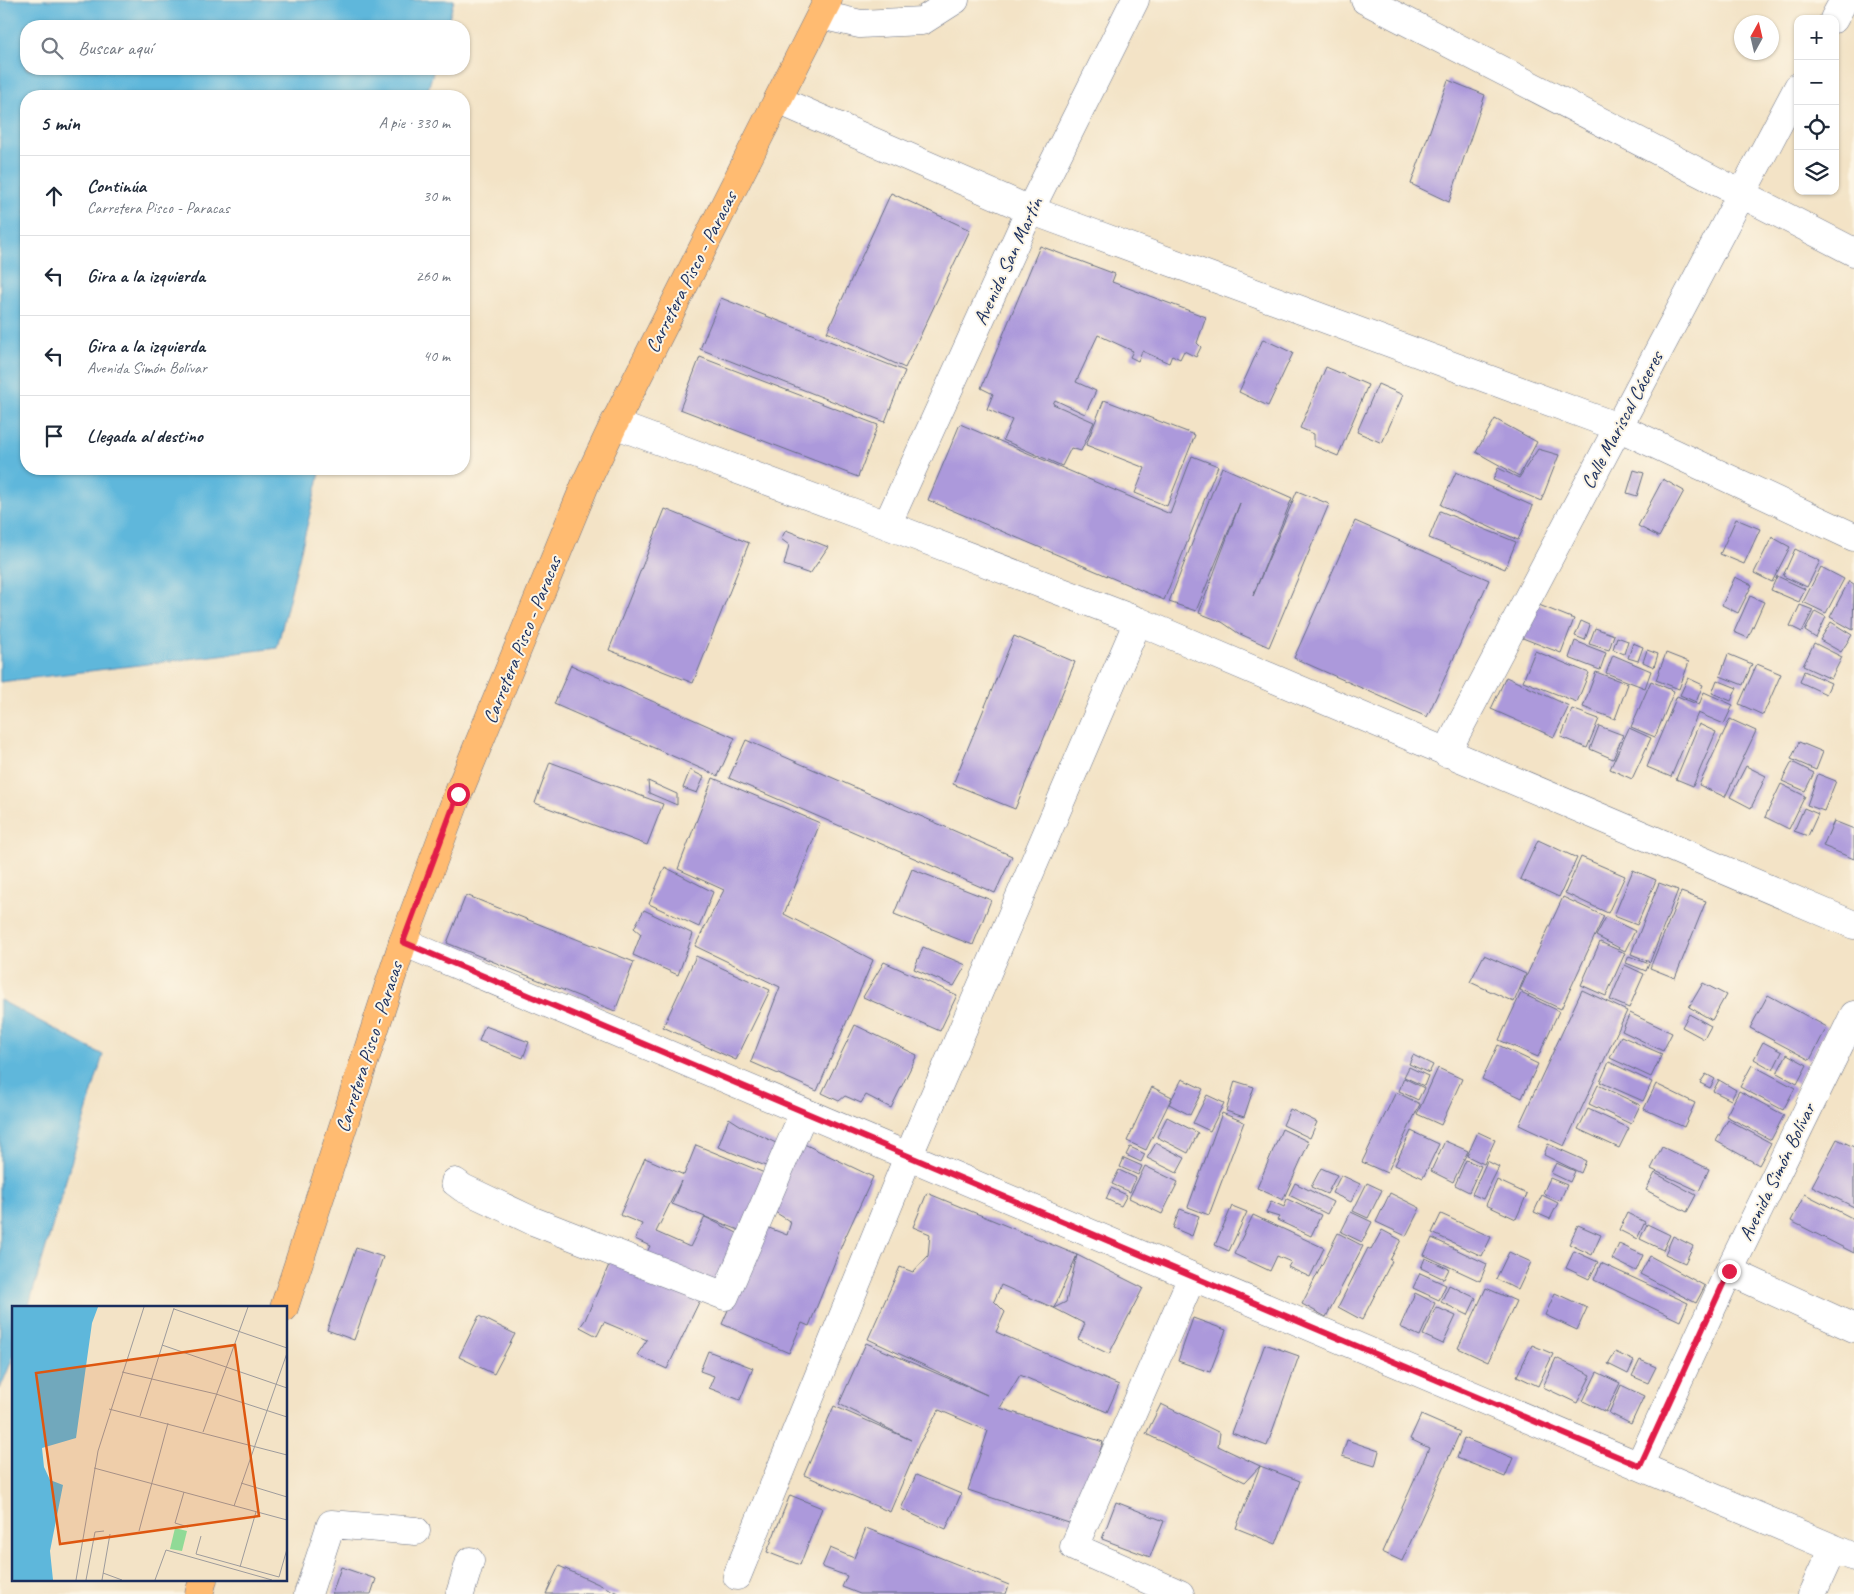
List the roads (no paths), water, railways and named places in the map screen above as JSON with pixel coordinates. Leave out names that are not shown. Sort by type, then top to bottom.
[{"type":"main road","name":"Carretera Pisco - Paracas","points":[[285,1306],[403,942],[466,776],[585,485],[824,7]]},
{"type":"street","points":[[824,7],[860,24],[922,21],[955,0]]},
{"type":"street","name":"Avenida San Martín","points":[[887,525],[1030,210],[1135,0]]},
{"type":"street","points":[[1365,0],[1854,252]]},
{"type":"street","points":[[1836,15],[1844,0]]},
{"type":"street","name":"Calle Mariscal Cáceres","points":[[1446,753],[1794,95]]},
{"type":"street","points":[[778,100],[1030,210],[1618,427],[1854,537]]},
{"type":"street","points":[[614,424],[887,525],[1138,622],[1854,925]]},
{"type":"street","points":[[737,1576],[908,1157],[1138,622]]},
{"type":"street","points":[[403,942],[1844,1552],[1812,1594]]},
{"type":"street","name":"Avenida Simón Bolívar","points":[[1640,1466],[1729,1271],[1854,1015]]},
{"type":"street","points":[[455,1182],[533,1221],[725,1296],[804,1112]]},
{"type":"street","points":[[1729,1271],[1854,1328]]},
{"type":"street","points":[[1180,1594],[1074,1547],[1192,1277]]},
{"type":"street","points":[[308,1594],[332,1524],[416,1531]]},
{"type":"street","points":[[460,1594],[470,1562]]},
{"type":"water","points":[[0,0],[454,0],[449,20],[20,20],[20,75],[432,75],[428,90],[20,90],[20,475],[320,475],[277,648],[0,682]]},
{"type":"water","points":[[0,1000],[103,1055],[29,1306],[12,1306],[12,1360],[0,1389]]}]
